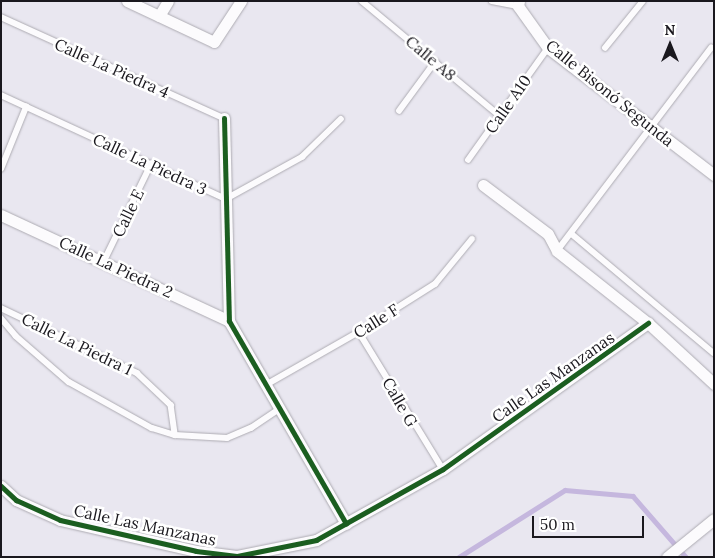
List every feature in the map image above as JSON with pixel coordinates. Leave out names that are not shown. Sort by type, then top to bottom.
[{"type":"street","points":[[127,1],[214,42],[241,1]]},
{"type":"street","points":[[159,16],[168,1]]},
{"type":"street","name":"Calle Bisonó Segunda","points":[[519,3],[548,48],[714,175]]},
{"type":"street","points":[[224,118],[229,321],[346,524]]},
{"type":"street","points":[[483,185],[548,234],[557,251],[648,323],[714,384]]},
{"type":"street","name":"Calle La Piedra 2","points":[[1,215],[104,261],[229,321]]},
{"type":"street","name":"Calle Las Manzanas","points":[[1,486],[16,500],[60,520],[196,551],[237,556],[316,540],[444,470],[648,323]]},
{"type":"street","points":[[666,557],[714,519]]},
{"type":"lane","name":"Calle A8","points":[[362,1],[500,116]]},
{"type":"lane","points":[[492,1],[519,3]]},
{"type":"lane","points":[[605,48],[643,1]]},
{"type":"lane","name":"Calle La Piedra 4","points":[[1,17],[224,118]]},
{"type":"lane","name":"Calle A10","points":[[468,160],[548,48]]},
{"type":"lane","points":[[557,251],[572,234],[649,125],[711,48]]},
{"type":"lane","points":[[399,111],[435,62]]},
{"type":"lane","name":"Calle La Piedra 3","points":[[1,95],[226,199],[302,157],[341,120]]},
{"type":"lane","points":[[1,169],[26,107]]},
{"type":"lane","name":"Calle E","points":[[104,261],[151,164]]},
{"type":"lane","points":[[572,234],[714,353]]},
{"type":"lane","name":"Calle F","points":[[265,385],[360,332],[435,284],[472,239]]},
{"type":"lane","name":"Calle La Piedra 1","points":[[1,308],[137,373],[171,405],[175,435]]},
{"type":"lane","name":"Calle La Piedra 1","points":[[1,318],[16,336],[69,382],[152,428],[175,435],[228,438],[251,428],[279,409]]},
{"type":"lane","name":"Calle G","points":[[360,332],[444,470]]},
{"type":"waterway","points":[[459,557],[565,490],[633,496],[686,557]]},
{"type":"cycle path","points":[[224,118],[229,321],[346,524]]},
{"type":"cycle path","points":[[1,486],[16,500],[60,520],[196,551],[237,556],[316,540],[443,469],[648,323]]}]
